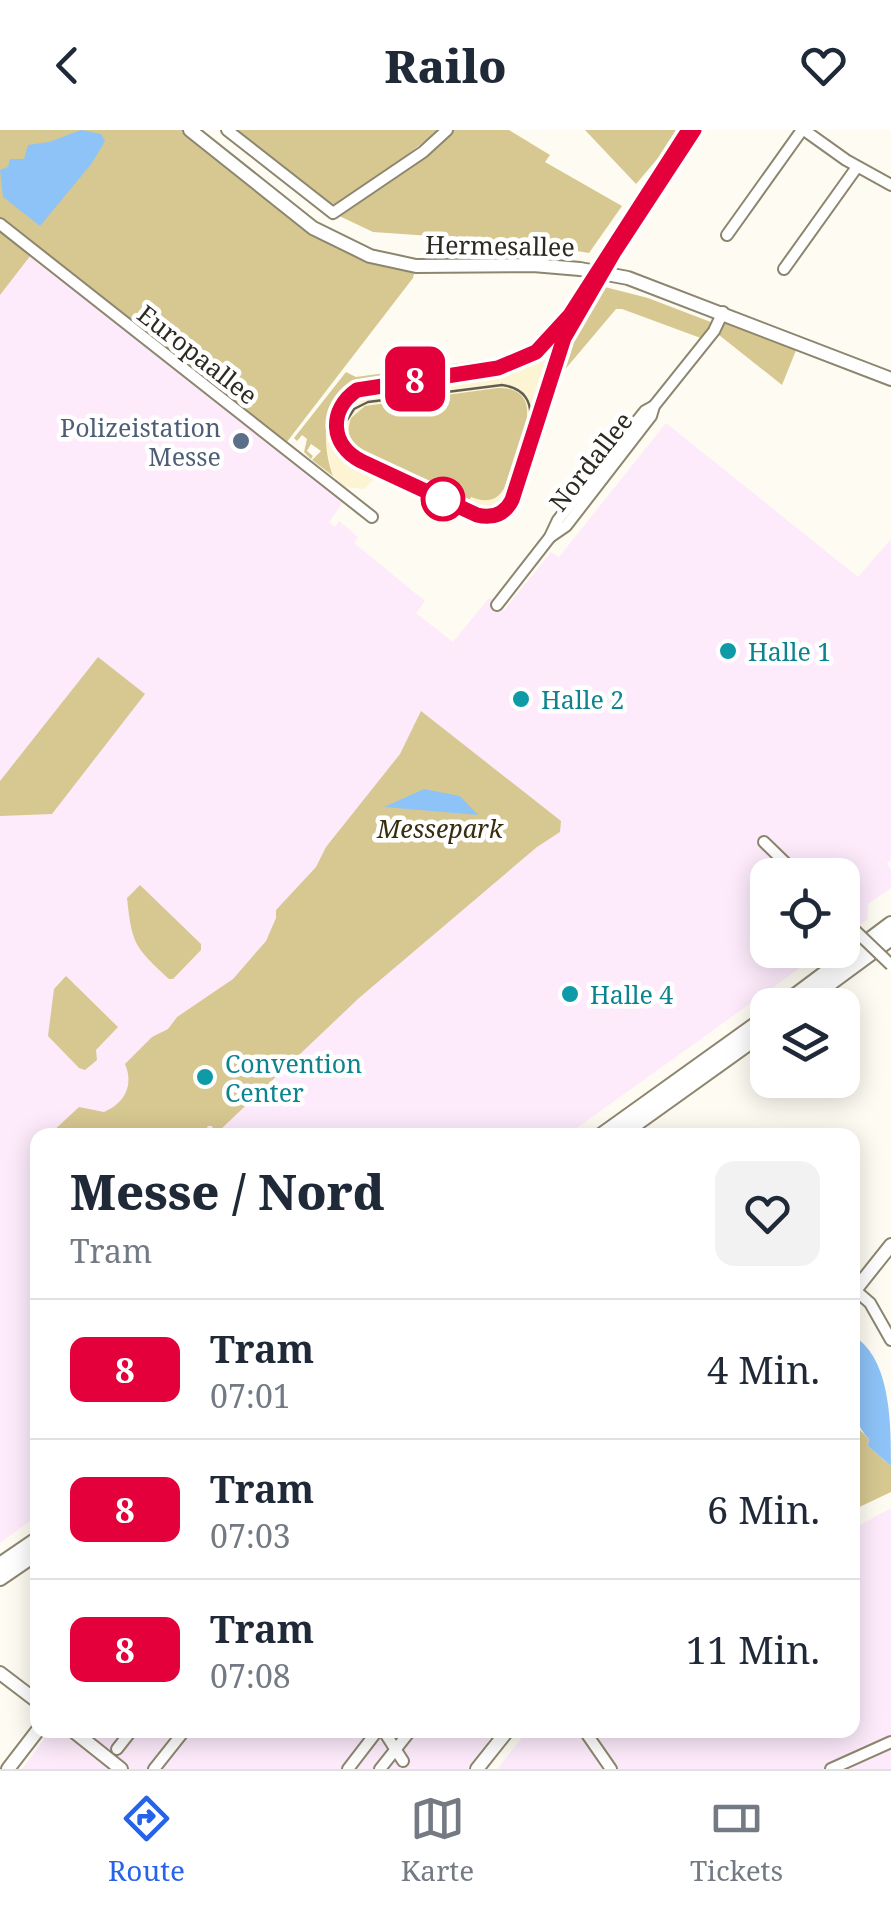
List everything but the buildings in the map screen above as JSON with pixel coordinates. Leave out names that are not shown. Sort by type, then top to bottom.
[{"type":"highway","points":[[806,988],[891,924]]},
{"type":"highway","points":[[823,988],[891,938]]},
{"type":"highway","points":[[612,1128],[750,1029]]},
{"type":"highway","points":[[631,1128],[750,1042]]},
{"type":"highway","points":[[0,1565],[30,1544]]},
{"type":"highway","points":[[0,1578],[30,1557]]},
{"type":"main road","name":"Hermesallee","points":[[190,130],[313,228],[370,256],[416,266],[533,265],[628,278],[891,379]]},
{"type":"main road","points":[[860,1284],[891,1245]]},
{"type":"main road","points":[[0,1673],[30,1696]]},
{"type":"main road","points":[[8,1769],[32,1738]]},
{"type":"main road","points":[[82,1738],[121,1769]]},
{"type":"main road","points":[[478,1769],[502,1738]]},
{"type":"street","points":[[227,130],[333,213],[354,203],[448,130]]},
{"type":"street","points":[[726,235],[803,130],[891,185]]},
{"type":"street","points":[[784,270],[857,167]]},
{"type":"street","name":"Europaallee","points":[[0,224],[372,517]]},
{"type":"street","name":"Nordallee","points":[[497,605],[550,537],[566,526],[651,416],[654,406],[714,331],[722,312]]},
{"type":"street","points":[[764,842],[780,858]]},
{"type":"street","points":[[860,935],[891,965]]},
{"type":"street","points":[[860,1296],[870,1304],[891,1340]]},
{"type":"street","points":[[117,1749],[126,1738]]},
{"type":"street","points":[[154,1769],[179,1738]]},
{"type":"street","points":[[348,1769],[373,1738]]},
{"type":"street","points":[[386,1738],[403,1761]]},
{"type":"street","points":[[380,1769],[405,1738]]},
{"type":"street","points":[[589,1738],[610,1769]]},
{"type":"street","points":[[831,1769],[891,1742]]},
{"type":"shaded area","points":[[686,130],[697,130],[614,258],[607,254]]},
{"type":"shaded area","points":[[0,224],[347,497],[329,522],[335,527],[339,521],[358,537],[354,543],[425,601],[416,613],[453,642],[488,599],[504,610],[551,552],[559,557],[666,423],[858,577],[891,539],[891,860],[887,863],[891,888],[868,904],[868,919],[860,925],[860,858],[750,858],[750,968],[800,968],[772,988],[750,988],[750,1004],[577,1128],[30,1128],[30,1521],[0,1543]]},
{"type":"shaded area","points":[[583,290],[593,293],[568,337],[522,487],[505,514],[479,520],[377,476],[364,489],[345,487],[333,476],[326,427],[331,409],[345,389],[359,381],[482,364],[484,369],[513,362],[552,336]]},
{"type":"shaded area","points":[[891,1508],[891,1769],[497,1769],[522,1738],[860,1738],[860,1525]]},
{"type":"shaded area","points":[[45,1738],[490,1738],[467,1769],[22,1769]]},
{"type":"green space","points":[[0,130],[190,130],[339,243],[416,266],[413,278],[283,447],[34,251],[0,295]]},
{"type":"green space","points":[[228,130],[439,130],[371,183],[448,130],[509,130],[550,155],[545,162],[622,206],[589,253],[531,243],[373,232],[333,213]]},
{"type":"green space","points":[[585,130],[682,130],[636,184]]},
{"type":"green space","points":[[605,287],[648,298],[716,324],[723,312],[799,343],[782,385],[714,331],[706,340],[622,309],[616,309],[562,373],[558,366],[576,323],[589,302]]},
{"type":"green space","points":[[577,290],[582,291],[552,332],[517,359],[483,369],[481,364],[359,381],[346,388],[327,422],[333,476],[312,460],[321,451],[311,444],[307,451],[313,456],[311,459],[304,452],[307,439],[302,435],[297,441],[294,438],[346,372],[356,377],[517,355],[544,337]]},
{"type":"green space","points":[[498,388],[520,394],[527,410],[514,468],[502,492],[492,499],[471,497],[468,503],[369,456],[350,436],[351,418],[365,406]]},
{"type":"green space","points":[[98,657],[145,694],[52,814],[0,816],[0,781]]},
{"type":"green space","name":"Messepark","points":[[421,711],[561,821],[560,832],[537,847],[359,998],[222,1128],[56,1128],[79,1107],[104,1112],[117,1104],[128,1086],[125,1064],[177,1017],[233,979],[266,941],[276,910],[316,867],[326,847],[400,754]]},
{"type":"green space","points":[[140,885],[201,944],[201,950],[173,979],[149,959],[134,936],[127,898]]},
{"type":"green space","points":[[66,976],[118,1027],[96,1050],[97,1060],[85,1070],[48,1036],[54,989]]},
{"type":"green space","points":[[860,1430],[869,1439],[868,1446],[891,1466],[891,1492],[860,1507]]},
{"type":"water","points":[[81,130],[101,134],[105,141],[92,163],[40,226],[3,197],[0,170],[8,167],[10,159],[24,159],[28,145]]},
{"type":"water","points":[[424,789],[460,796],[478,815],[384,807]]},
{"type":"water","points":[[860,1341],[869,1350],[883,1380],[891,1466],[868,1446],[869,1439],[861,1429]]},
{"type":"tram line","points":[[689,130],[570,315],[541,348],[498,368],[357,390],[344,402],[337,417],[337,434],[344,450],[477,515],[493,516],[506,509],[513,500],[564,339],[608,260],[694,130]]},
{"type":"tram line","name":"8","points":[[689,130],[557,333],[527,358],[492,370],[357,390],[344,401],[338,415],[338,439],[344,450],[477,515],[493,516],[506,509],[564,338],[614,252],[694,130]]},
{"type":"tram line","points":[[347,420],[354,409],[368,402],[502,385],[526,397],[529,424]]},
{"type":"place","name":"Polizeistation Messe","points":[[241,441]]},
{"type":"place","name":"Halle 1","points":[[728,651]]},
{"type":"place","name":"Halle 2","points":[[521,699]]},
{"type":"place","name":"Halle 4","points":[[570,994]]},
{"type":"place","name":"Convention Center","points":[[205,1077]]}]
